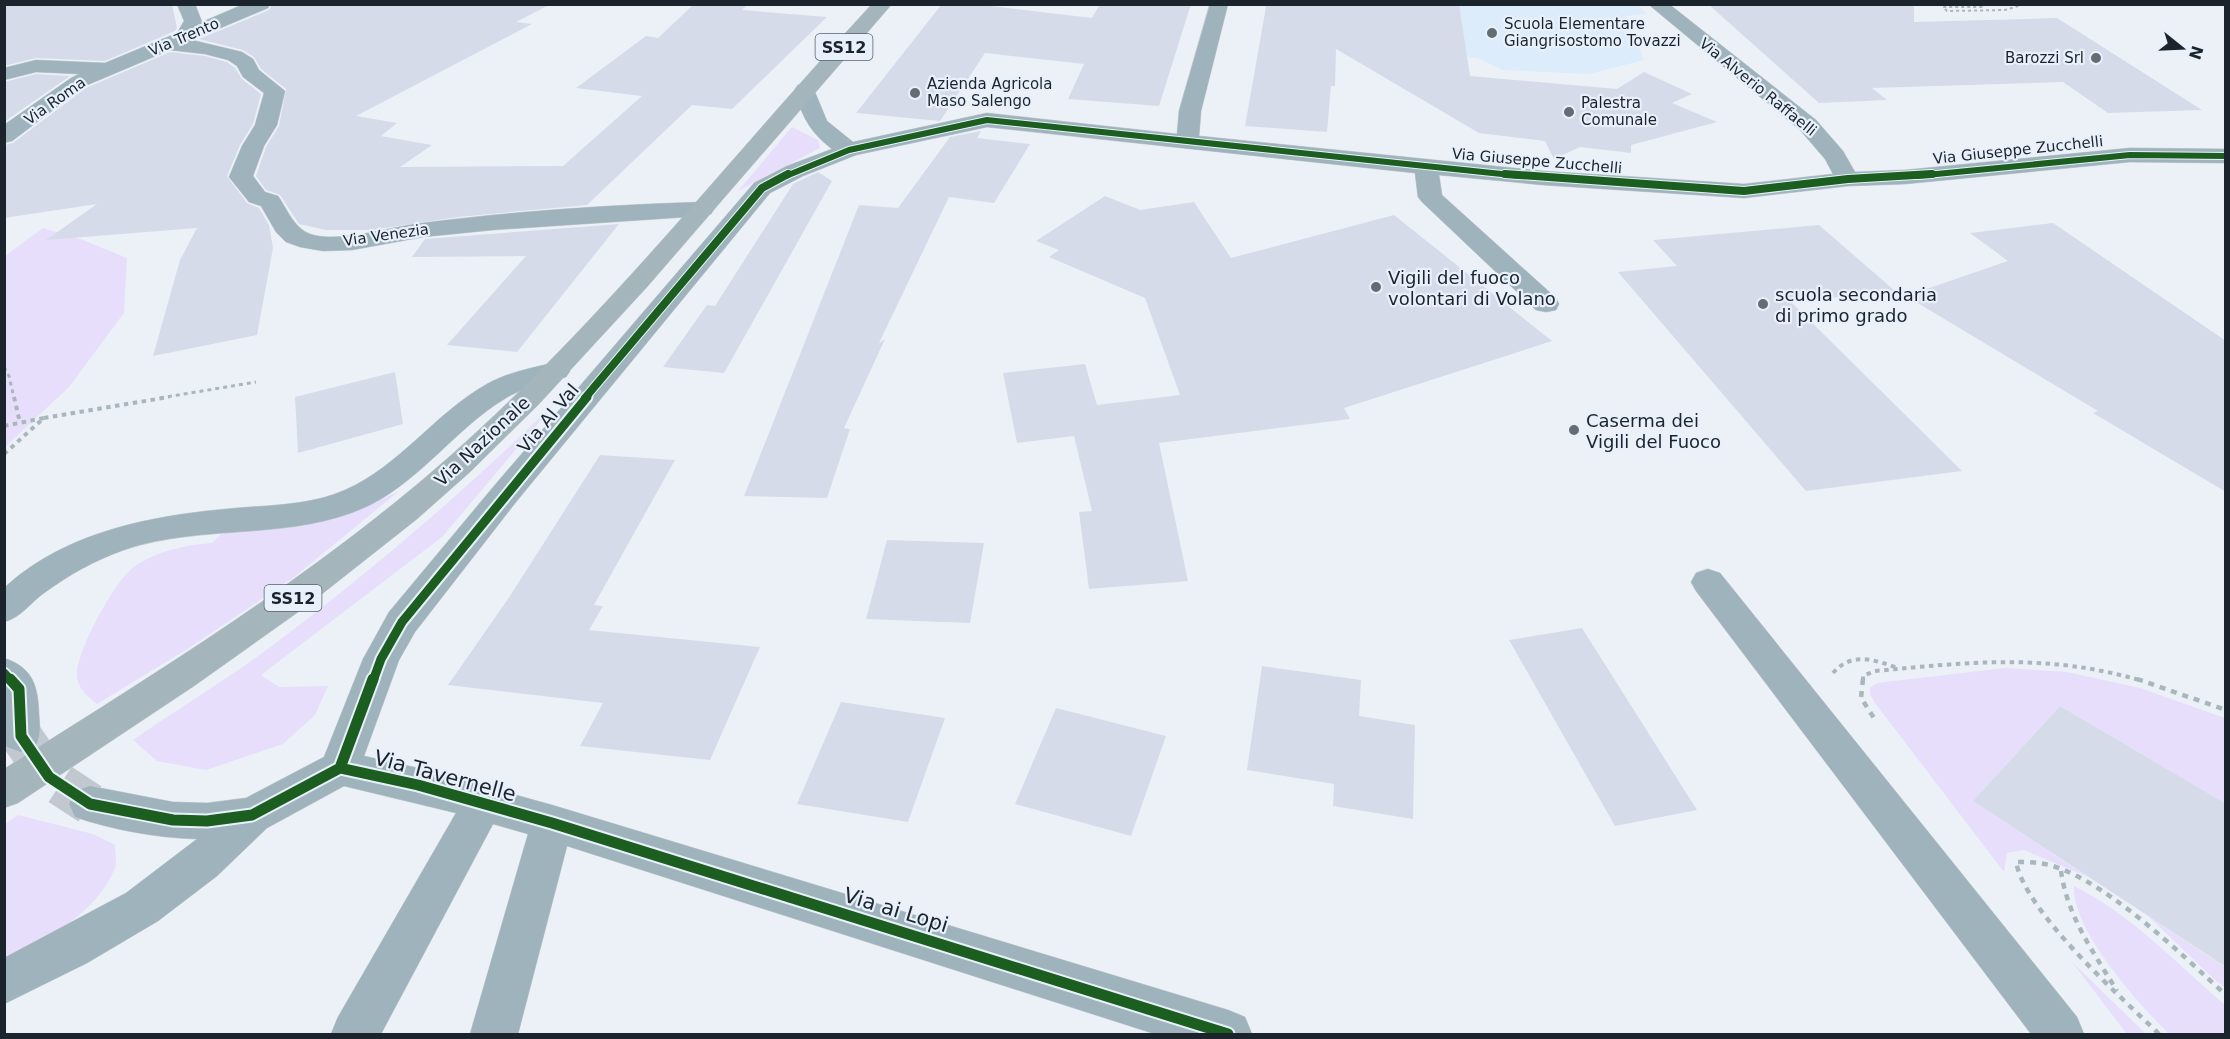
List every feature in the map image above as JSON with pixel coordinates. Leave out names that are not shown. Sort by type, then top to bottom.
[{"type":"main road","name":"Via Nazionale","points":[[4,791],[173,682],[298,594],[389,525],[461,463],[556,371],[883,4]]},
{"type":"street","points":[[181,40],[193,21],[186,4]]},
{"type":"street","name":"Via Trento","points":[[106,69],[181,40],[261,4]]},
{"type":"street","points":[[1188,142],[1190,111],[1219,4]]},
{"type":"street","name":"Via Alverio Raffaelli","points":[[1657,4],[1808,125],[1835,156],[1848,179]]},
{"type":"street","name":"Via Venezia","points":[[181,40],[235,56],[246,63],[250,73],[275,91],[266,125],[253,147],[241,177],[257,196],[270,201],[287,231],[308,242],[353,242],[399,232],[567,216],[702,209]]},
{"type":"street","points":[[4,74],[36,66],[106,69]]},
{"type":"street","name":"Via Roma","points":[[4,136],[78,82],[106,69]]},
{"type":"street","points":[[805,89],[811,115],[821,130],[849,150]]},
{"type":"street","name":"Via Giuseppe Zucchelli","points":[[849,150],[987,120],[1543,178],[1744,191],[1848,179],[1905,177],[2130,155],[2226,156]]},
{"type":"street","name":"Via Al Val","points":[[340,768],[381,659],[402,622],[505,494],[762,188],[795,171],[849,150]]},
{"type":"street","points":[[1426,167],[1430,196],[1546,304]]},
{"type":"street","points":[[4,609],[14,598],[67,559],[104,542],[174,526],[314,511],[355,499],[388,481],[478,404],[504,387],[556,371]]},
{"type":"street","points":[[1708,582],[2060,1035]]},
{"type":"street","points":[[4,673],[19,689],[21,736]]},
{"type":"street","points":[[4,982],[71,948],[141,907],[202,862],[252,815],[340,768]]},
{"type":"street","name":"Via Tavernelle","points":[[340,768],[418,785],[552,823]]},
{"type":"street","points":[[90,804],[173,820],[207,821],[252,815]]},
{"type":"street","points":[[355,1035],[482,805]]},
{"type":"street","points":[[494,1035],[552,823]]},
{"type":"street","name":"Via ai Lopi","points":[[552,823],[951,946],[1228,1035]]},
{"type":"path","points":[[1902,4],[1941,4]]},
{"type":"path","points":[[1981,4],[1984,7],[1943,8],[1947,11],[2005,10],[2025,4]]},
{"type":"path","points":[[4,368],[9,376],[20,423]]},
{"type":"path","points":[[4,426],[256,382]]},
{"type":"path","points":[[4,454],[44,418]]},
{"type":"path","points":[[1829,679],[1838,666],[1848,658],[1862,657],[1901,669]]},
{"type":"path","points":[[1881,729],[1861,698],[1863,676],[1875,671],[2018,661],[2071,665],[2137,679],[2226,710]]},
{"type":"path","points":[[2158,1035],[2069,944],[2036,905],[2014,869],[2016,862],[2028,860],[2047,864],[2089,884],[2135,915],[2226,995]]},
{"type":"path","points":[[2061,871],[2062,887],[2083,932],[2119,995]]},
{"type":"shaded area","name":"Scuola Elementare Giangrisostomo Tovazzi","points":[[1637,4],[1647,14],[1626,16],[1644,60],[1589,74],[1503,70],[1477,58],[1350,51],[1353,5]]},
{"type":"shaded area","points":[[792,127],[818,140],[820,148],[738,191]]},
{"type":"shaded area","points":[[43,228],[83,240],[127,258],[124,313],[69,387],[5,447],[5,256]]},
{"type":"shaded area","points":[[556,402],[442,537],[261,675],[279,687],[328,686],[315,715],[283,744],[206,770],[157,761],[133,740],[256,658],[347,588],[454,497]]},
{"type":"shaded area","points":[[398,492],[293,578],[189,648],[97,704],[81,688],[77,680],[78,664],[98,617],[126,574],[143,561],[172,550],[212,543],[222,533],[347,513]]},
{"type":"shaded area","points":[[2005,668],[2067,672],[2140,688],[2225,718],[2225,804],[2060,706],[1973,801],[2088,877],[2024,850],[2007,853],[2004,872],[1875,703],[1870,694],[1870,688],[1877,683]]},
{"type":"shaded area","points":[[18,815],[93,834],[115,845],[116,863],[106,885],[82,912],[53,933],[5,960],[5,824]]},
{"type":"shaded area","points":[[2074,886],[2135,926],[2225,1005],[2225,1034],[2169,1034],[2125,986],[2095,945],[2076,904]]},
{"type":"shaded area","points":[[2148,916],[2225,967],[2225,988],[2214,979]]},
{"type":"shaded area","points":[[2072,962],[2145,1033],[2148,1034],[2127,1034]]},
{"type":"building","points":[[4,4],[172,4],[177,28],[175,31],[105,61],[36,58],[4,66]]},
{"type":"building","points":[[272,4],[551,4],[516,22],[532,24],[356,116],[397,123],[381,136],[432,145],[400,167],[563,166],[642,96],[576,88],[646,36],[658,38],[694,4],[748,4],[742,10],[827,17],[732,109],[692,105],[587,205],[458,217],[372,230],[326,230],[299,224],[280,195],[266,190],[256,176],[266,147],[279,126],[286,89],[261,69],[254,57],[243,50],[199,39],[269,10]]},
{"type":"building","points":[[942,4],[974,4],[1092,18],[1100,4],[1191,4],[1159,106],[1068,99],[1084,64],[985,53],[940,121],[856,113]]},
{"type":"building","points":[[1262,4],[1459,4],[1470,76],[1617,89],[1644,72],[1692,94],[1672,103],[1717,122],[1631,145],[1631,153],[1580,147],[1554,159],[1545,141],[1479,133],[1336,49],[1335,86],[1331,86],[1327,132],[1245,126],[1266,7]]},
{"type":"building","points":[[1708,4],[1914,4],[1914,22],[2057,18],[2202,110],[2108,113],[2063,82],[1872,88],[1887,100],[1819,103]]},
{"type":"building","points":[[170,52],[205,56],[227,62],[235,68],[242,79],[261,94],[253,124],[240,145],[227,176],[247,203],[259,208],[269,225],[273,248],[257,335],[153,356],[180,260],[197,228],[46,240],[97,204],[4,218],[4,145],[13,143],[86,88]]},
{"type":"building","points":[[36,74],[70,76],[4,122],[4,82]]},
{"type":"building","points":[[981,131],[977,138],[1030,144],[994,203],[949,197],[879,343],[885,339],[844,428],[850,429],[827,498],[744,496],[859,205],[898,208],[950,137]]},
{"type":"building","points":[[818,172],[832,181],[724,373],[663,367],[707,305],[715,306],[793,184]]},
{"type":"building","points":[[1105,196],[1140,210],[1194,202],[1231,258],[1394,215],[1552,341],[1344,408],[1350,419],[1159,443],[1188,581],[1089,589],[1079,512],[1092,511],[1074,436],[1017,443],[1003,373],[1085,364],[1097,405],[1180,395],[1145,298],[1049,257],[1059,250],[1036,241]]},
{"type":"building","points":[[2053,223],[2226,341],[2226,492],[2093,413],[2098,411],[1906,296],[2008,261],[1970,233]]},
{"type":"building","points":[[619,224],[517,352],[447,345],[526,256],[412,257],[425,239]]},
{"type":"building","points":[[1819,225],[1895,291],[1791,302],[1962,471],[1806,491],[1618,272],[1677,266],[1653,240]]},
{"type":"building","points":[[395,372],[403,424],[298,453],[295,397]]},
{"type":"building","points":[[600,455],[675,460],[594,605],[603,606],[589,630],[760,647],[710,760],[580,746],[603,703],[448,685],[510,596]]},
{"type":"building","points":[[887,540],[984,543],[970,623],[866,619]]},
{"type":"building","points":[[1582,628],[1697,810],[1615,826],[1509,640]]},
{"type":"building","points":[[1262,666],[1361,680],[1359,716],[1415,725],[1413,819],[1333,806],[1334,784],[1247,770]]},
{"type":"building","points":[[841,702],[945,718],[908,822],[797,804]]},
{"type":"building","points":[[2060,706],[2226,804],[2226,967],[1973,801]]},
{"type":"building","points":[[1056,708],[1166,736],[1131,836],[1015,804]]},
{"type":"tunnel","points":[[21,736],[49,777],[90,804]]},
{"type":"cycle path","points":[[340,768],[381,659],[402,622],[505,494],[762,188],[795,171],[849,150],[987,120],[1543,178],[1744,191],[1848,179],[1905,177],[2130,155],[2226,156]]},
{"type":"cycle path","points":[[4,673],[19,689],[21,736],[49,777],[90,804],[173,820],[207,821],[252,815],[340,768],[418,785],[552,823],[1228,1034]]},
{"type":"place","name":"Scuola Elementare Giangrisostomo Tovazzi","points":[[1492,33]]},
{"type":"place","name":"Barozzi Srl","points":[[2096,58]]},
{"type":"place","name":"Azienda Agricola Maso Salengo","points":[[915,93]]},
{"type":"place","name":"Palestra Comunale","points":[[1569,112]]},
{"type":"place","name":"Vigili del fuoco volontari di Volano","points":[[1376,287]]},
{"type":"place","name":"scuola secondaria di primo grado","points":[[1763,304]]},
{"type":"place","name":"Caserma dei Vigili del Fuoco","points":[[1574,430]]}]
